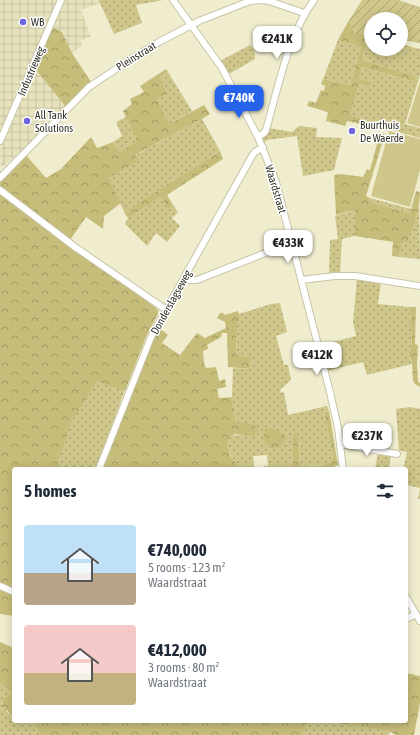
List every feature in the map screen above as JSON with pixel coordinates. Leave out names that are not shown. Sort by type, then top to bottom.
[{"type":"street","name":"Industrieweg","points":[[0,141],[61,0]]},
{"type":"street","name":"Waardstraat","points":[[173,0],[222,68],[263,146],[276,182],[330,392],[343,467]]},
{"type":"street","points":[[258,137],[264,134],[266,130],[293,38],[304,13],[314,0]]},
{"type":"street","name":"Pleinstraat","points":[[0,178],[89,87],[140,52],[192,25],[250,1],[269,1],[304,13]]},
{"type":"street","name":"Donderslagseweg","points":[[100,467],[151,336],[252,156],[263,146]]},
{"type":"street","points":[[0,190],[75,247],[165,309]]},
{"type":"street","points":[[183,280],[197,280],[262,254],[292,245]]},
{"type":"street","points":[[301,280],[335,276],[355,276],[420,286]]},
{"type":"street","points":[[340,444],[397,454]]},
{"type":"street","points":[[0,586],[12,591]]},
{"type":"street","points":[[408,600],[420,621]]},
{"type":"street","points":[[408,618],[416,614]]},
{"type":"shaded area","points":[[0,0],[57,0],[0,132]]},
{"type":"shaded area","points":[[65,0],[101,0],[100,3],[81,10],[91,37],[81,40],[82,46],[72,53],[62,32],[52,27]]},
{"type":"shaded area","points":[[163,0],[136,5],[142,23],[114,34],[99,1]]},
{"type":"shaded area","points":[[362,0],[398,0],[420,7],[420,43],[408,41],[408,12],[364,12],[364,35],[353,33],[351,25],[348,22]]},
{"type":"shaded area","points":[[338,40],[361,47],[350,85],[323,79]]},
{"type":"shaded area","points":[[250,45],[254,50],[255,59],[227,75],[220,61]]},
{"type":"shaded area","points":[[408,46],[420,49],[420,75],[405,124],[420,128],[420,138],[388,129],[387,131],[374,127],[375,123],[350,115],[359,84],[370,87],[372,82],[359,78],[362,67],[413,82],[416,76],[362,60],[364,52],[364,56],[408,56]]},
{"type":"shaded area","points":[[35,69],[66,107],[34,140],[1,168],[0,150]]},
{"type":"shaded area","points":[[168,72],[192,111],[169,124],[157,99],[167,93],[160,77]]},
{"type":"shaded area","points":[[420,81],[420,127],[407,123]]},
{"type":"shaded area","points":[[126,117],[137,141],[119,152],[113,142],[122,136],[116,122]]},
{"type":"shaded area","points":[[202,119],[220,151],[130,208],[131,210],[125,214],[109,178],[139,161],[134,156]]},
{"type":"shaded area","points":[[299,126],[317,128],[316,137],[342,138],[334,170],[303,176],[297,136],[266,140],[264,144],[263,142],[263,138],[268,128],[292,132]]},
{"type":"shaded area","points":[[389,131],[420,139],[420,170],[410,207],[371,196]]},
{"type":"shaded area","points":[[161,197],[168,208],[173,205],[178,212],[172,218],[180,226],[167,242],[156,233],[147,246],[125,224],[128,218]]},
{"type":"shaded area","points":[[370,198],[411,209],[410,213],[369,202]]},
{"type":"shaded area","points":[[419,206],[420,259],[399,257],[402,240],[406,242]]},
{"type":"shaded area","points":[[356,210],[355,236],[342,239],[340,274],[329,274],[330,240],[338,239],[335,216]]},
{"type":"shaded area","points":[[357,278],[381,282],[378,304],[410,307],[412,346],[408,353],[412,364],[367,375],[363,362],[327,371],[321,345],[356,336],[353,322]]},
{"type":"shaded area","points":[[280,303],[287,332],[276,336],[284,365],[288,365],[291,380],[280,390],[281,393],[284,392],[288,415],[327,406],[329,411],[324,412],[333,457],[331,461],[327,463],[313,466],[300,466],[298,439],[293,437],[293,465],[268,466],[267,455],[253,456],[254,465],[239,466],[229,451],[227,441],[234,435],[242,435],[252,424],[236,423],[232,397],[233,368],[250,369],[251,359],[236,355],[237,326],[240,318],[239,314],[271,304]]},
{"type":"shaded area","points":[[155,307],[97,467],[12,467],[12,588],[0,584],[0,410]]},
{"type":"shaded area","points":[[410,407],[420,409],[420,488],[408,485],[408,467],[403,467],[407,452],[399,450],[396,409]]},
{"type":"shaded area","points":[[378,452],[391,454],[389,467],[375,467]]},
{"type":"shaded area","points":[[420,488],[420,499],[418,499]]},
{"type":"shaded area","points":[[0,683],[7,687],[12,693],[7,697],[6,711],[12,716],[12,723],[34,723],[40,735],[0,735]]},
{"type":"shaded area","points":[[307,723],[334,723],[390,731],[389,735],[303,735]]},
{"type":"green space","points":[[348,22],[364,34],[364,52],[362,60],[416,76],[414,82],[362,67],[359,78],[372,82],[370,87],[359,84],[350,115],[375,123],[374,127],[347,121],[345,126],[326,121],[328,112],[307,106],[309,101],[316,103],[321,90],[324,91],[325,86],[321,84],[323,79],[350,85],[361,47],[338,40]]},
{"type":"green space","points":[[52,27],[62,32],[72,53],[91,82],[66,107],[35,69]]},
{"type":"green space","points":[[166,69],[168,72],[160,77],[167,93],[157,99],[169,124],[204,105],[210,114],[135,155],[139,161],[109,178],[121,203],[104,216],[103,229],[86,217],[70,240],[0,187],[0,181],[25,154],[46,178],[61,169],[91,137],[97,148],[113,142],[119,152],[137,141],[123,111],[132,104],[130,99],[144,92],[140,86]]},
{"type":"green space","points":[[380,133],[385,134],[366,196],[370,198],[369,202],[410,213],[416,191],[420,192],[416,217],[407,242],[402,241],[399,257],[392,256],[393,242],[355,236],[355,210],[336,215],[334,175],[341,174],[363,177],[367,169],[370,170]]},
{"type":"green space","points":[[220,151],[223,159],[167,195],[173,205],[168,209],[161,197],[128,218],[125,214],[131,210],[130,208]]},
{"type":"green space","points":[[0,194],[36,222],[155,307],[159,312],[146,337],[125,391],[97,381],[71,423],[57,467],[12,467],[12,587],[0,582]]},
{"type":"green space","points":[[410,307],[416,307],[415,344],[418,345],[417,366],[418,382],[420,383],[420,387],[413,381],[412,362],[408,353],[412,346]]},
{"type":"green space","points":[[238,311],[240,318],[237,326],[236,355],[251,358],[250,369],[228,367],[227,333],[222,333],[221,337],[207,345],[208,349],[203,351],[204,363],[206,368],[216,367],[219,381],[225,379],[226,387],[217,389],[219,398],[232,397],[236,423],[252,424],[257,427],[258,430],[253,436],[235,434],[230,437],[227,444],[230,455],[239,466],[254,465],[254,467],[102,467],[158,327],[168,335],[162,343],[180,355],[197,333],[205,338],[226,328],[225,322],[217,318],[220,313],[225,315]]},
{"type":"green space","points":[[329,411],[338,465],[333,467],[264,467],[293,465],[294,434],[297,434],[298,439],[300,466],[318,466],[331,461],[333,457],[324,412]]},
{"type":"green space","points":[[268,428],[278,430],[287,437],[280,446],[273,448],[265,442],[265,429]]},
{"type":"green space","points":[[0,589],[12,593],[12,616],[0,614]]},
{"type":"green space","points":[[0,642],[12,647],[12,693],[0,683]]},
{"type":"green space","points":[[408,673],[420,676],[420,703],[414,735],[395,735],[389,731],[334,723],[408,723]]},
{"type":"green space","points":[[12,693],[12,716],[3,706],[3,700]]},
{"type":"green space","points":[[34,723],[307,723],[303,735],[40,735]]},
{"type":"place","name":"WB","points":[[23,22]]},
{"type":"place","name":"All Tank Solutions","points":[[27,121]]},
{"type":"place","name":"Buurthuis De Waerde","points":[[352,131]]}]
